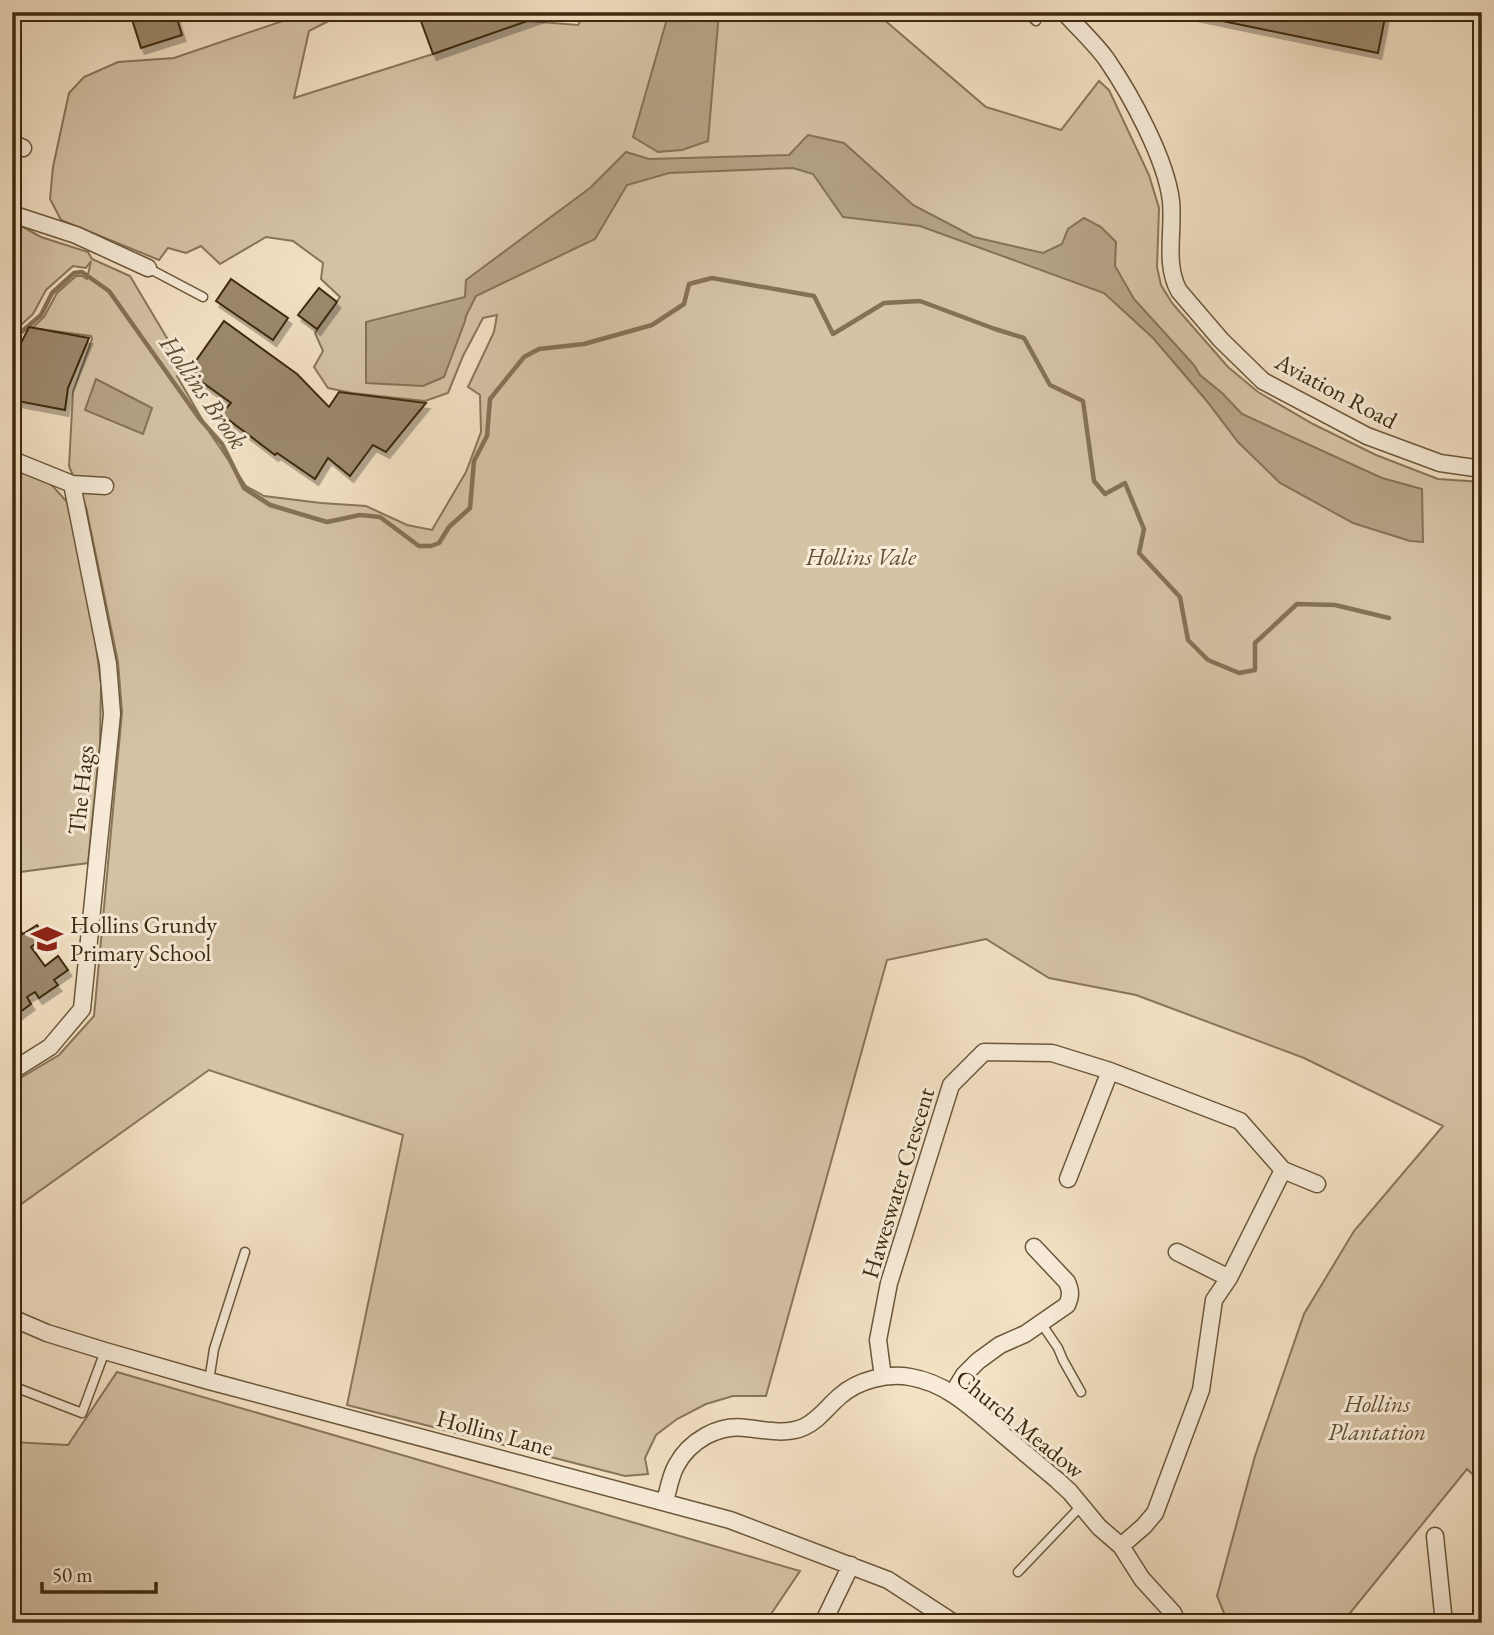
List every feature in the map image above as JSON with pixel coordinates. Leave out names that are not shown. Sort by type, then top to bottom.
[{"type":"street","name":"Aviation Road","points":[[1063,12],[1106,58],[1154,146],[1171,200],[1171,271],[1179,291],[1221,340],[1263,381],[1367,436],[1440,463],[1482,469]]},
{"type":"street","points":[[12,214],[76,235],[148,268]]},
{"type":"street","points":[[12,458],[72,484],[106,486]]},
{"type":"street","name":"The Hags","points":[[12,1071],[50,1046],[82,1009],[112,714],[108,664],[72,484]]},
{"type":"street","name":"Haweswater Crescent","points":[[883,1377],[878,1340],[889,1283],[951,1085],[984,1052],[1052,1054],[1110,1072],[1240,1121],[1283,1170]]},
{"type":"street","points":[[1068,1179],[1110,1072]]},
{"type":"street","points":[[1121,1546],[1144,1527],[1155,1513],[1201,1390],[1214,1300],[1229,1278],[1283,1170],[1317,1184]]},
{"type":"street","points":[[953,1393],[964,1375],[978,1361],[1068,1305],[1070,1289],[1067,1282],[1034,1247]]},
{"type":"street","points":[[1177,1252],[1229,1278]]},
{"type":"street","name":"Hollins Lane","points":[[12,1318],[105,1351],[209,1381],[730,1520],[888,1580],[954,1623]]},
{"type":"street","name":"Church Meadow","points":[[665,1502],[676,1466],[691,1447],[708,1434],[743,1427],[774,1432],[802,1428],[816,1420],[853,1387],[883,1377],[909,1376],[953,1393],[1057,1480],[1099,1527],[1121,1546],[1142,1579],[1178,1623]]},
{"type":"street","points":[[1434,1536],[1444,1623]]},
{"type":"street","points":[[823,1623],[851,1565]]},
{"type":"lane","points":[[1027,12],[1036,21]]},
{"type":"lane","points":[[148,268],[203,298]]},
{"type":"lane","points":[[209,1381],[214,1349],[245,1252]]},
{"type":"lane","points":[[1041,1323],[1058,1348],[1081,1392]]},
{"type":"lane","points":[[12,1386],[82,1413],[105,1351]]},
{"type":"lane","points":[[1018,1572],[1082,1506]]},
{"type":"green space","name":"Hollins Vale","points":[[309,12],[346,12],[309,31],[294,98],[527,21],[578,25],[586,12],[875,12],[986,107],[1061,130],[1099,81],[1109,90],[1149,175],[1159,208],[1157,267],[1161,285],[1172,303],[1228,367],[1258,392],[1313,424],[1376,455],[1438,479],[1482,482],[1482,1483],[1467,1469],[1342,1623],[1228,1623],[1217,1596],[1255,1456],[1304,1314],[1354,1231],[1443,1126],[1304,1058],[1136,995],[1049,978],[986,939],[887,960],[766,1396],[733,1396],[706,1404],[677,1419],[656,1435],[645,1458],[648,1474],[625,1476],[347,1405],[403,1135],[209,1070],[17,1207],[12,1205],[12,1083],[59,1055],[94,1016],[122,712],[118,662],[86,507],[69,466],[73,392],[92,339],[91,336],[32,328],[44,317],[57,293],[76,276],[87,279],[91,261],[86,268],[73,266],[46,290],[33,314],[12,333],[12,221],[41,237],[88,252],[92,259],[130,276],[186,370],[177,376],[210,433],[246,486],[264,496],[366,506],[407,525],[432,530],[466,472],[481,432],[480,395],[468,387],[494,332],[497,315],[483,318],[448,393],[425,401],[328,388],[314,367],[323,351],[315,333],[340,297],[321,279],[323,263],[293,241],[266,237],[220,264],[201,246],[186,253],[168,248],[159,260],[61,220],[50,199],[53,167],[69,93],[84,77],[118,62],[174,58]]},
{"type":"green space","points":[[12,468],[49,482],[68,503],[91,609],[101,684],[100,743],[88,863],[12,873]]},
{"type":"green space","points":[[117,1372],[800,1571],[765,1623],[12,1623],[12,1442],[68,1445]]},
{"type":"shaded area","points":[[669,12],[719,12],[708,141],[682,150],[658,152],[633,137]]},
{"type":"shaded area","points":[[808,135],[844,143],[913,205],[974,237],[1043,253],[1062,244],[1068,229],[1084,218],[1101,227],[1116,242],[1115,266],[1134,299],[1200,375],[1242,414],[1382,478],[1422,489],[1423,542],[1410,541],[1353,523],[1280,483],[1238,442],[1153,338],[1104,293],[920,226],[843,217],[813,174],[793,168],[669,173],[627,185],[595,239],[476,296],[444,377],[423,386],[366,383],[366,322],[465,297],[466,280],[590,188],[626,152],[649,159],[789,155]]},
{"type":"shaded area","points":[[96,379],[152,408],[143,434],[85,410]]},
{"type":"building","points":[[175,12],[182,35],[141,48],[130,13]]},
{"type":"building","points":[[553,12],[433,54],[418,13]]},
{"type":"building","points":[[1179,12],[1386,12],[1378,53]]},
{"type":"building","points":[[231,279],[288,318],[273,340],[216,301]]},
{"type":"building","points":[[319,288],[337,302],[317,329],[298,315]]},
{"type":"building","points":[[224,321],[297,374],[329,407],[339,392],[426,403],[386,452],[373,445],[350,476],[328,458],[315,479],[277,453],[275,455],[221,414],[231,403],[188,372]]},
{"type":"building","points":[[29,327],[89,338],[68,388],[65,410],[12,400],[12,361]]},
{"type":"building","points":[[37,925],[45,937],[31,947],[45,966],[58,956],[68,970],[54,980],[58,985],[39,998],[35,992],[27,997],[31,1004],[12,1018],[12,953],[15,951],[12,947],[12,934],[19,929],[23,934]]},
{"type":"waterway","name":"Hollins Brook","points":[[12,340],[41,315],[52,293],[74,273],[82,272],[109,291],[199,418],[222,444],[244,488],[270,505],[327,522],[360,515],[380,517],[419,546],[431,546],[439,543],[449,527],[470,508],[474,461],[487,436],[490,399],[524,357],[539,349],[584,344],[652,325],[684,304],[689,284],[712,278],[814,296],[833,334],[884,303],[920,301],[1024,338],[1050,385],[1083,401],[1094,481],[1105,494],[1125,483],[1144,529],[1139,553],[1180,597],[1188,640],[1208,660],[1239,673],[1255,670],[1255,643],[1297,604],[1335,605],[1389,618]]},
{"type":"place","name":"Hollins Grundy Primary School","points":[[47,939]]},
{"type":"park label","name":"Hollins Plantation","points":[[1377,1418]]}]
